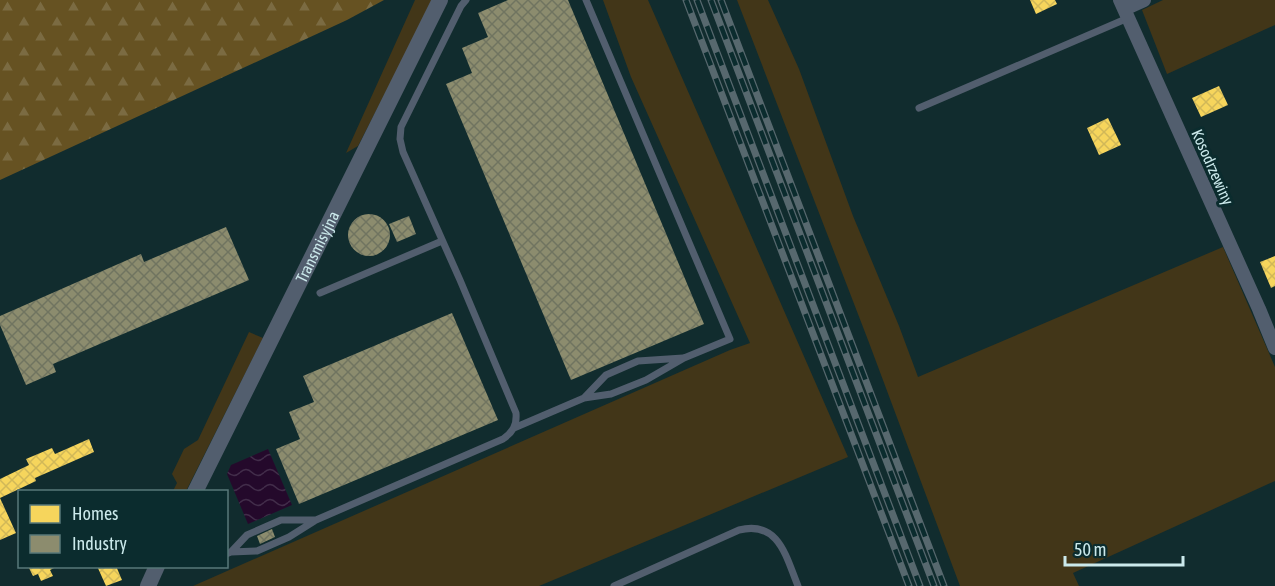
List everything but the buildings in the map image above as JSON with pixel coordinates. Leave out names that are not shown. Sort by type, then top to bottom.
[{"type":"street","name":"Transmisyjna","points":[[196,490],[441,0]]},
{"type":"street","points":[[1124,9],[1144,0]]},
{"type":"street","name":"Kosodrzewiny","points":[[1124,9],[1275,348]]},
{"type":"street","points":[[147,586],[156,568]]},
{"type":"lane","points":[[229,553],[257,551],[289,537],[316,520],[503,439],[511,434],[514,428],[516,413],[403,152],[400,139],[402,127],[466,0]]},
{"type":"lane","points":[[514,428],[584,398],[611,394],[646,380],[684,358],[730,339],[586,0]]},
{"type":"lane","points":[[919,108],[1124,9]]},
{"type":"lane","points":[[320,293],[442,241]]},
{"type":"lane","points":[[584,398],[606,375],[638,361],[684,358]]},
{"type":"lane","points":[[229,553],[247,535],[281,520],[316,520]]},
{"type":"lane","points":[[614,586],[739,530],[750,528],[760,528],[777,540],[798,586]]},
{"type":"shaded area","points":[[415,0],[433,0],[358,146],[346,153]]},
{"type":"shaded area","points":[[603,0],[648,0],[848,457],[539,586],[193,586],[750,343],[631,77]]},
{"type":"shaded area","points":[[737,0],[768,0],[799,69],[853,216],[918,377],[1223,247],[1275,367],[1275,481],[1073,573],[1079,586],[960,586]]},
{"type":"shaded area","points":[[1163,0],[1275,0],[1275,25],[1167,74],[1142,10]]},
{"type":"shaded area","points":[[249,332],[263,338],[187,490],[174,490],[177,483],[172,474],[184,449],[198,440]]},
{"type":"green space","points":[[0,0],[384,0],[347,20],[0,180]]},
{"type":"water","points":[[268,449],[292,505],[248,524],[227,474],[231,465]]},
{"type":"railway","points":[[686,0],[909,586]]},
{"type":"railway","points":[[697,0],[920,586]]},
{"type":"railway","points":[[711,0],[934,586]]},
{"type":"railway","points":[[721,0],[944,586]]}]
